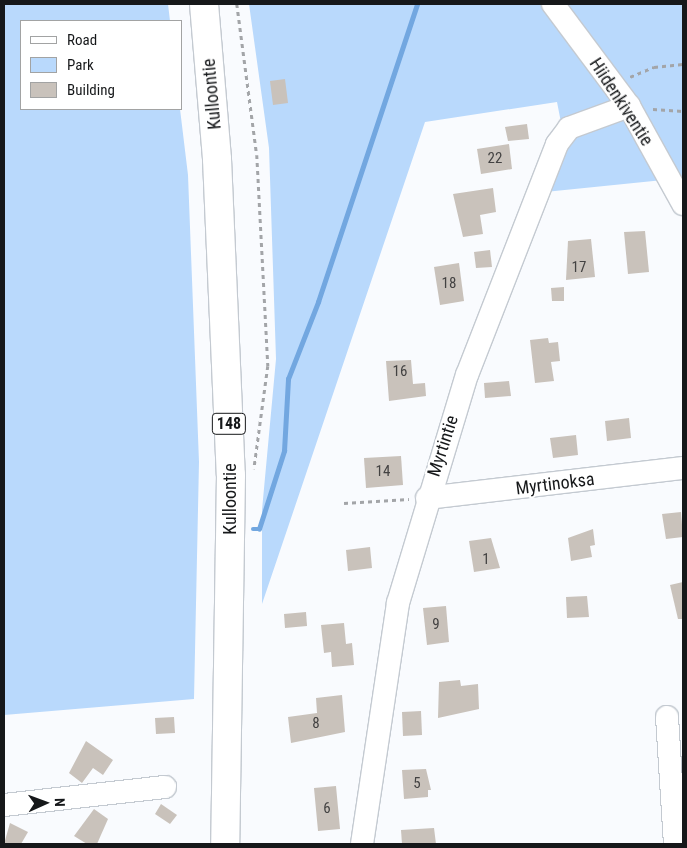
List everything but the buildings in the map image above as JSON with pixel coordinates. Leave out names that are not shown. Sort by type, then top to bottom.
[{"type":"main road","name":"Kulloontie","points":[[204,4],[217,160],[231,475],[224,844]]},
{"type":"street","name":"Hiidenkiventie","points":[[552,4],[632,111],[683,204]]},
{"type":"street","name":"Myrtintie","points":[[362,844],[398,603],[427,498],[467,375],[557,144],[569,128],[632,111]]},
{"type":"street","name":"Myrtinoksa","points":[[427,498],[683,468]]},
{"type":"street","points":[[667,717],[676,844]]},
{"type":"street","points":[[4,805],[165,787]]},
{"type":"path","points":[[237,4],[257,155],[268,366],[253,471]]},
{"type":"path","points":[[630,77],[654,67],[683,64]]},
{"type":"path","points":[[632,111],[656,108],[683,111]]},
{"type":"path","points":[[344,503],[427,498]]},
{"type":"green space","points":[[4,4],[168,4],[170,20],[20,20],[20,110],[180,110],[188,175],[199,462],[194,699],[4,715]]},
{"type":"green space","points":[[249,4],[683,4],[683,178],[545,192],[565,143],[557,102],[425,122],[262,604],[262,510],[276,359],[269,148]]},
{"type":"waterway","points":[[253,529],[259,529],[284,451],[288,379],[318,302],[417,4]]}]
